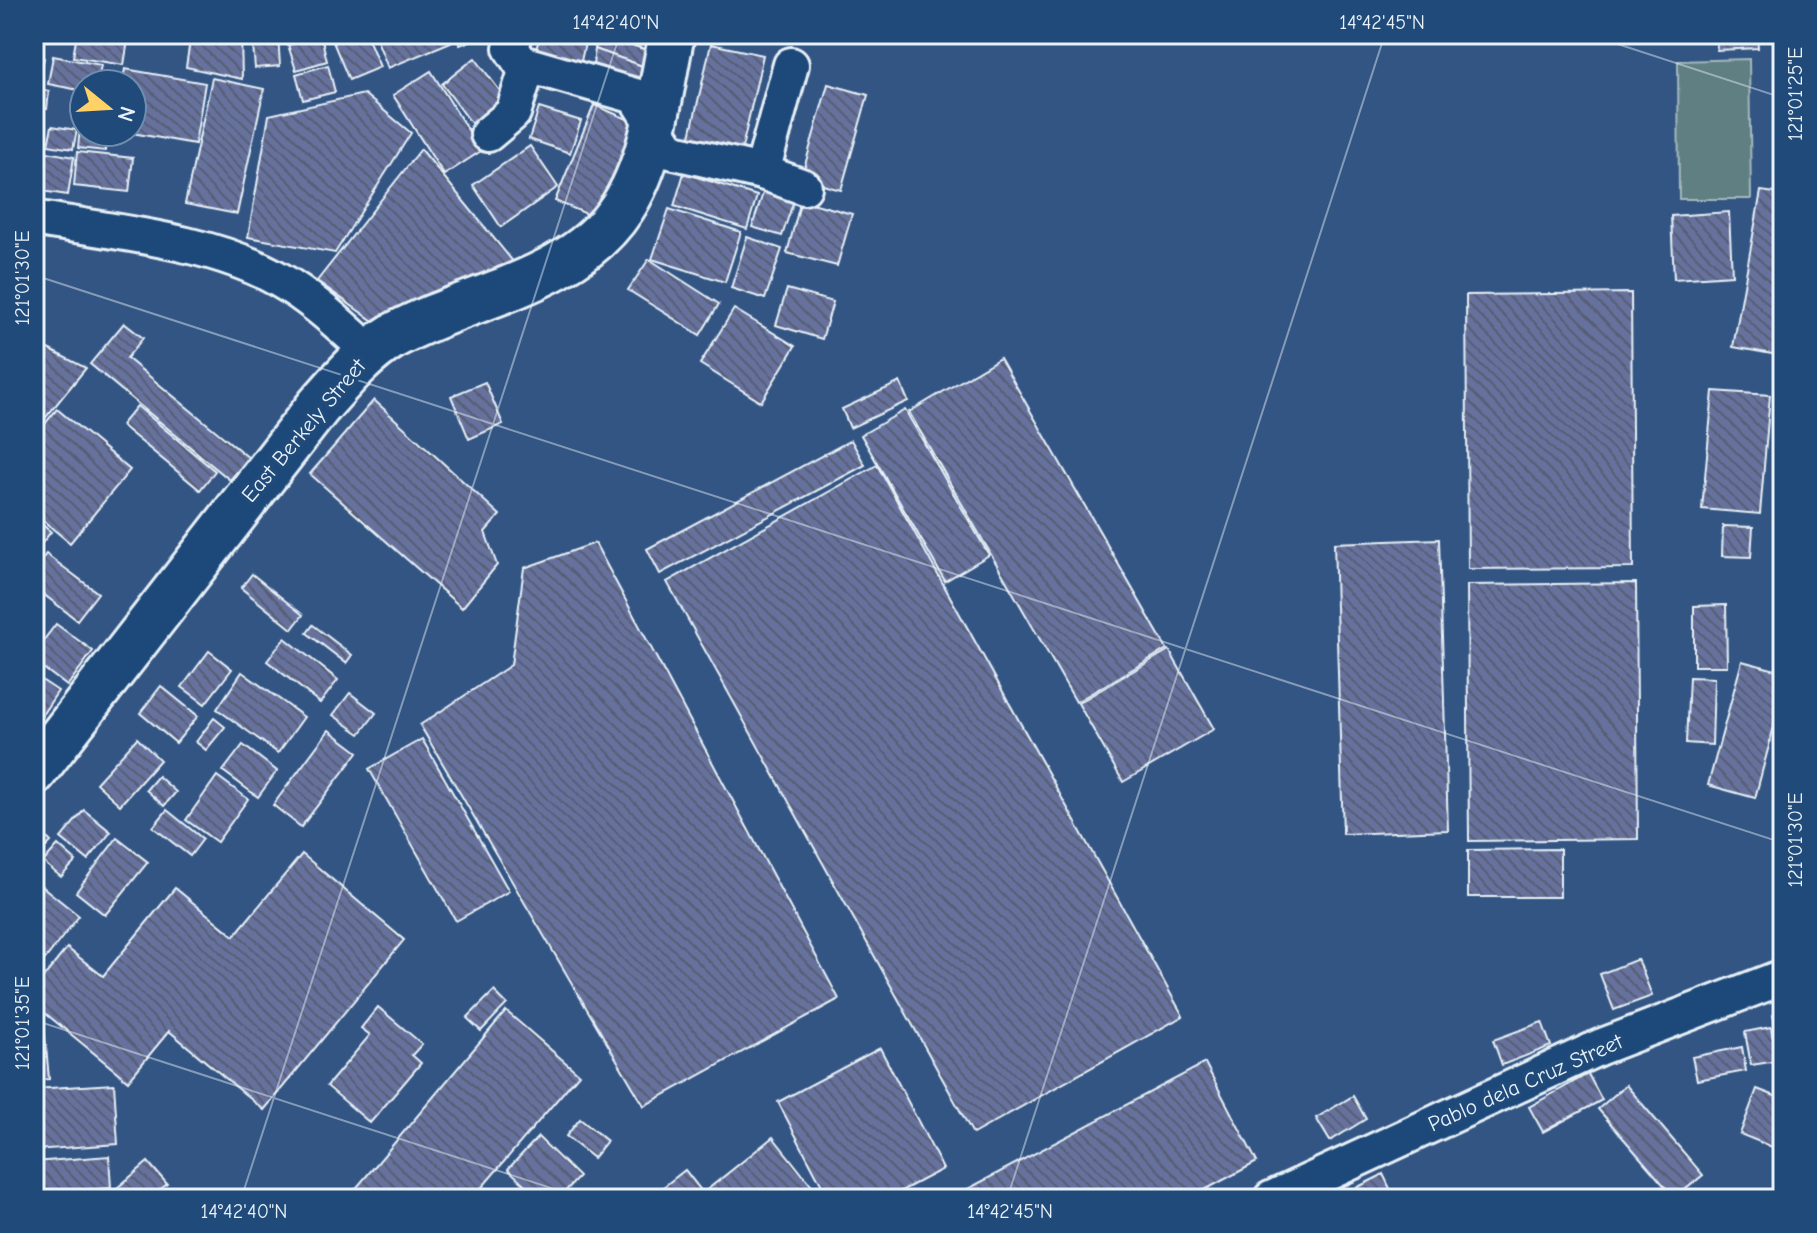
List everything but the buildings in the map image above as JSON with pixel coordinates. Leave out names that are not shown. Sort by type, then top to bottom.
[{"type":"street","points":[[515,34],[511,48],[516,58],[528,65],[635,96],[670,151],[762,172],[804,187]]},
{"type":"street","name":"East Berkely Street","points":[[34,772],[299,431],[370,352],[422,322],[578,255],[602,234],[623,207],[638,176],[672,34]]},
{"type":"street","points":[[488,134],[513,113],[528,65]]},
{"type":"street","points":[[762,172],[791,65]]},
{"type":"street","points":[[34,218],[186,247],[234,260],[277,278],[303,295],[370,352]]},
{"type":"street","name":"Pablo dela Cruz Street","points":[[1271,1199],[1600,1047],[1783,977]]},
{"type":"green space","points":[[1749,59],[1751,199],[1679,199],[1678,61]]}]
